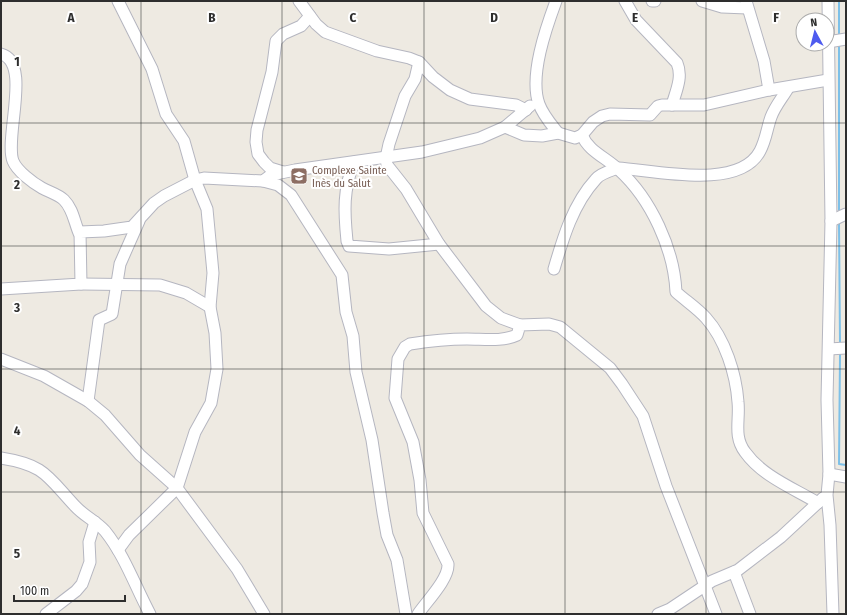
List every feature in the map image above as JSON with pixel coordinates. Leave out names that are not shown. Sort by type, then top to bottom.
[{"type":"street","points":[[118,1],[152,69],[166,114],[184,141],[195,180],[208,209],[210,252],[213,273],[210,307],[216,348],[215,386],[212,403],[191,443],[177,488],[129,534],[118,550]]},
{"type":"street","points":[[299,1],[310,16],[325,32],[377,51],[409,58],[419,62],[433,77],[450,90],[470,99],[516,105],[526,110]]},
{"type":"street","points":[[556,1],[541,46],[538,71],[538,99],[544,113],[558,133]]},
{"type":"street","points":[[625,1],[636,20],[677,63],[680,69],[679,80],[672,105]]},
{"type":"street","points":[[702,1],[722,7],[747,4],[764,61],[769,90]]},
{"type":"street","points":[[828,1],[828,12]]},
{"type":"street","points":[[283,172],[270,168],[261,158],[256,142],[257,130],[272,72],[276,41],[279,37],[301,26],[310,16]]},
{"type":"street","points":[[835,41],[846,40]]},
{"type":"street","points":[[828,52],[831,221],[827,400],[827,495],[833,614]]},
{"type":"street","points":[[1,54],[9,58],[13,63],[15,70],[16,89],[12,150],[13,161],[18,169],[41,188],[63,199],[72,212],[79,233],[80,284]]},
{"type":"street","points":[[419,62],[415,78],[398,114],[386,158],[387,165],[409,193],[439,244],[486,306],[501,318],[520,326],[549,324],[560,327],[610,368],[622,384],[643,416],[666,486],[716,614]]},
{"type":"street","points":[[505,127],[524,135],[532,136],[558,133],[575,138],[582,135],[593,122],[602,116],[610,114],[650,115],[658,106],[704,105],[769,90],[788,88],[828,80]]},
{"type":"street","points":[[554,269],[565,231],[577,207],[596,179],[618,168],[702,175],[735,171],[749,164],[760,152],[772,114],[788,88]]},
{"type":"street","points":[[263,181],[271,175],[283,172],[422,152],[480,138],[505,127],[538,99]]},
{"type":"street","points":[[582,135],[588,145],[618,168],[640,192],[652,213],[669,251],[674,272],[676,292],[698,309],[720,337],[738,392],[739,405],[736,430],[745,453],[766,472],[818,503]]},
{"type":"street","points":[[354,162],[347,179],[345,192],[347,241],[349,246],[389,249],[439,244]]},
{"type":"street","points":[[79,233],[82,231],[122,230],[132,227],[154,203],[195,180],[204,178],[263,181],[278,185],[291,195],[342,274],[346,312],[353,336],[356,372],[372,440],[383,514],[388,535],[397,560],[406,614]]},
{"type":"street","points":[[831,221],[846,214]]},
{"type":"street","points":[[88,401],[99,320],[112,314],[120,264],[139,221]]},
{"type":"street","points":[[1,289],[80,284],[160,286],[186,293],[210,307]]},
{"type":"street","points":[[418,614],[442,581],[448,570],[448,564],[423,513],[420,480],[413,442],[396,405],[396,369],[398,359],[405,347],[410,344],[460,339],[511,338],[517,335],[520,326]]},
{"type":"street","points":[[829,349],[846,348]]},
{"type":"street","points":[[1,359],[44,376],[88,401],[105,415],[140,455],[177,488],[237,569],[264,614]]},
{"type":"street","points":[[1,458],[39,468],[53,480],[81,513],[95,522],[106,532],[131,574],[150,614]]},
{"type":"street","points":[[828,474],[846,477]]},
{"type":"street","points":[[658,614],[670,609],[704,586],[734,572],[781,537],[827,495]]},
{"type":"street","points":[[46,614],[76,591],[82,584],[90,562],[88,542],[95,522]]},
{"type":"street","points":[[734,572],[750,614]]},
{"type":"waterway","points":[[839,1],[839,34]]},
{"type":"waterway","points":[[839,47],[839,210]]},
{"type":"waterway","points":[[839,223],[840,343]]},
{"type":"waterway","points":[[840,355],[839,464],[846,465]]},
{"type":"place","name":"Complexe Sainte Inès du Salut","points":[[299,176]]}]
